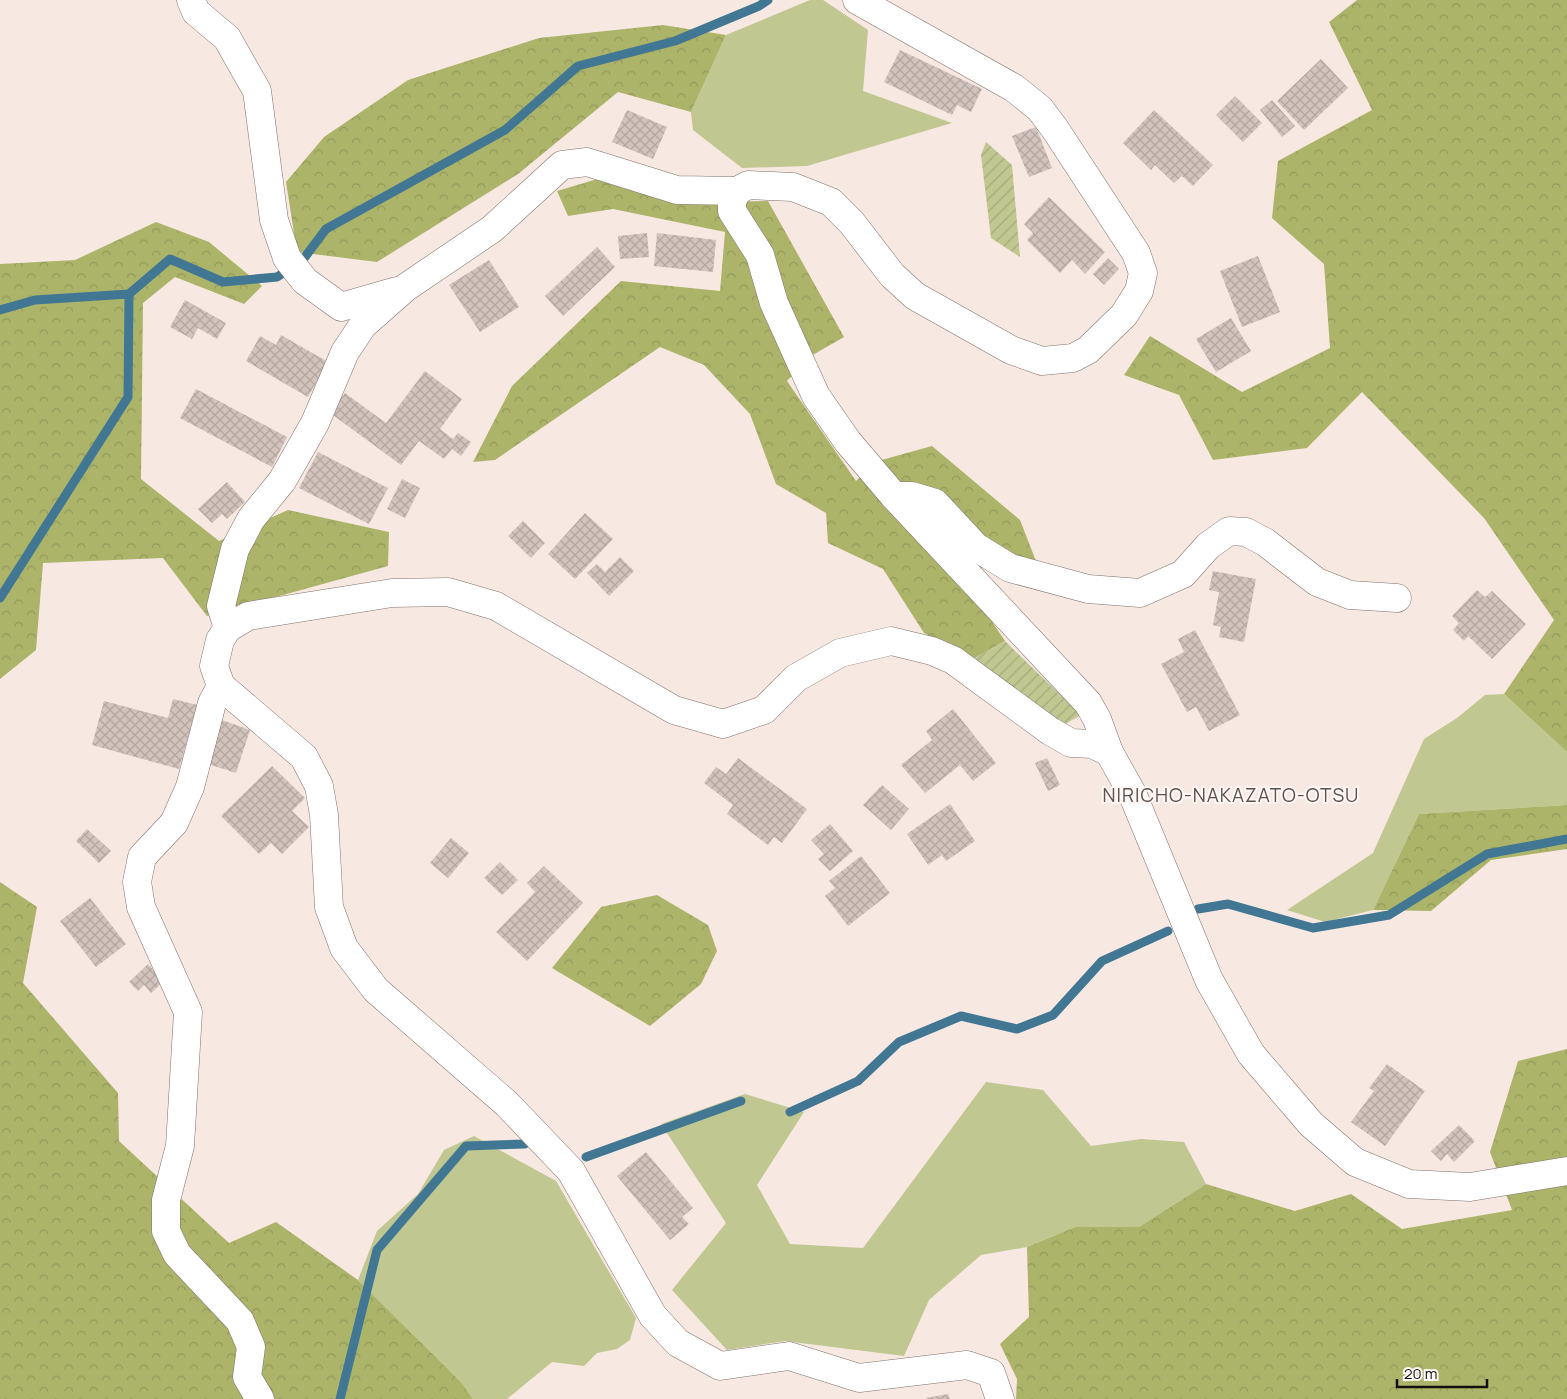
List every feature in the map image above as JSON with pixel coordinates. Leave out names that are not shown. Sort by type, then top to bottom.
[{"type":"street","points":[[191,0],[196,12],[227,38],[257,92],[274,220],[287,258],[305,281],[341,307],[405,288]]},
{"type":"street","points":[[857,0],[1014,88],[1040,109],[1136,253],[1143,273],[1139,291],[1124,314],[1088,350],[1073,358],[1042,361],[1011,350],[916,296],[892,275],[852,223],[831,202],[793,187],[748,184],[737,191],[732,201],[732,211],[760,255],[774,303],[816,396],[848,442],[894,496],[1088,703],[1098,719],[1109,752],[1132,793],[1209,980],[1250,1054],[1311,1124],[1355,1162],[1409,1184],[1470,1187],[1567,1171]]},
{"type":"street","points":[[228,628],[221,606],[235,549],[251,519],[282,481],[315,423],[345,352],[363,325],[405,288],[492,229],[562,164],[587,162],[677,190],[737,191]]},
{"type":"street","points":[[894,496],[912,496],[935,503],[976,547],[1010,568],[1088,589],[1140,593],[1183,574],[1208,546],[1229,531],[1246,532],[1265,542],[1317,582],[1350,595],[1397,598]]},
{"type":"street","points":[[1000,1399],[991,1373],[967,1365],[859,1378],[789,1356],[720,1366],[678,1343],[652,1316],[570,1171],[507,1104],[376,990],[344,948],[329,907],[324,815],[319,786],[304,757],[221,686],[214,666],[220,640],[228,628],[248,616],[392,592],[448,592],[496,606],[674,710],[723,724],[764,710],[796,678],[840,653],[890,641],[932,651],[953,660],[1050,731],[1071,743],[1092,744],[1109,752]]},
{"type":"street","points":[[221,686],[212,703],[190,787],[174,823],[142,857],[138,882],[141,907],[188,1012],[180,1146],[166,1200],[166,1231],[177,1254],[240,1321],[251,1347],[247,1377],[260,1399]]},
{"type":"green space","points":[[810,0],[823,0],[868,30],[863,91],[952,123],[807,166],[742,168],[693,130],[691,112],[726,35]]},
{"type":"green space","points":[[1357,0],[1567,0],[1567,752],[1504,694],[1554,620],[1484,518],[1362,392],[1307,448],[1213,460],[1179,395],[1124,375],[1150,336],[1242,392],[1330,348],[1324,264],[1272,218],[1278,161],[1372,110],[1329,22]]},
{"type":"green space","points":[[663,25],[726,35],[691,112],[618,92],[518,174],[377,262],[297,252],[286,182],[324,137],[408,80],[539,38]]},
{"type":"green space","points":[[986,142],[1012,165],[1020,257],[991,238],[981,155]]},
{"type":"green space","points":[[611,175],[678,203],[768,201],[844,337],[809,357],[787,381],[856,481],[878,461],[932,446],[1020,520],[1036,561],[958,571],[1005,641],[975,658],[924,633],[883,569],[828,543],[826,513],[776,484],[750,414],[704,365],[660,347],[495,460],[473,462],[512,386],[621,281],[720,291],[725,232],[613,209],[568,216],[557,191]]},
{"type":"green space","points":[[156,222],[209,242],[262,286],[244,304],[175,277],[143,303],[141,479],[219,541],[288,510],[389,532],[388,566],[207,616],[163,558],[43,563],[36,650],[0,679],[0,264],[75,260]]},
{"type":"green space","points":[[1005,641],[1081,715],[1060,727],[975,658]]},
{"type":"green space","points":[[1504,694],[1567,752],[1567,805],[1419,814],[1373,910],[1325,922],[1287,910],[1373,853],[1424,739],[1457,718],[1485,695]]},
{"type":"green space","points":[[1567,805],[1567,849],[1491,860],[1431,911],[1373,910],[1419,814]]},
{"type":"green space","points":[[0,882],[37,907],[23,983],[118,1093],[119,1141],[229,1243],[276,1222],[358,1280],[462,1383],[473,1399],[0,1399]]},
{"type":"green space","points":[[657,895],[708,925],[717,951],[701,984],[650,1026],[552,968],[601,907]]},
{"type":"green space","points":[[1567,1049],[1567,1399],[1016,1399],[1017,1379],[1000,1344],[1029,1317],[1027,1247],[1075,1227],[1139,1227],[1206,1184],[1295,1211],[1351,1194],[1402,1229],[1512,1210],[1490,1152],[1518,1061]]},
{"type":"green space","points":[[986,1082],[1043,1090],[1091,1146],[1141,1139],[1184,1142],[1206,1184],[1139,1227],[1075,1227],[1027,1247],[981,1255],[929,1300],[904,1356],[785,1341],[727,1350],[672,1290],[726,1223],[661,1124],[745,1094],[804,1112],[757,1185],[790,1244],[863,1248]]},
{"type":"green space","points":[[474,1136],[556,1181],[636,1318],[630,1340],[617,1349],[597,1353],[584,1366],[552,1362],[507,1399],[473,1399],[462,1383],[358,1280],[377,1231],[418,1194],[444,1150]]},
{"type":"building","points":[[900,50],[982,89],[971,112],[957,105],[952,115],[884,82]]},
{"type":"building","points":[[1321,59],[1348,88],[1304,130],[1277,101]]},
{"type":"building","points":[[1235,96],[1262,123],[1243,142],[1216,115]]},
{"type":"building","points":[[1272,100],[1295,126],[1282,137],[1260,110]]},
{"type":"building","points":[[627,110],[667,127],[653,159],[612,142]]},
{"type":"building","points":[[1154,110],[1213,165],[1193,186],[1182,176],[1174,183],[1155,165],[1151,170],[1123,143]]},
{"type":"building","points":[[1036,127],[1052,168],[1029,177],[1012,136]]},
{"type":"building","points":[[1049,197],[1105,252],[1085,274],[1072,260],[1060,273],[1027,240],[1033,233],[1024,224]]},
{"type":"building","points":[[647,233],[649,257],[620,259],[618,236]]},
{"type":"building","points":[[657,233],[716,240],[713,272],[654,266]]},
{"type":"building","points":[[597,247],[615,267],[563,316],[545,296]]},
{"type":"building","points":[[1258,256],[1280,312],[1242,327],[1220,271]]},
{"type":"building","points":[[1108,258],[1119,269],[1104,285],[1093,274]]},
{"type":"building","points":[[489,260],[519,307],[480,332],[449,285]]},
{"type":"building","points":[[185,300],[226,323],[217,339],[198,328],[192,339],[170,327]]},
{"type":"building","points":[[1231,318],[1251,351],[1216,372],[1196,339]]},
{"type":"building","points":[[281,335],[328,362],[308,397],[246,361],[260,336],[276,345]]},
{"type":"building","points":[[425,371],[462,399],[440,429],[453,439],[458,433],[471,442],[461,456],[452,449],[444,459],[419,441],[401,465],[330,413],[345,393],[386,423]]},
{"type":"building","points":[[196,389],[287,437],[272,467],[180,418]]},
{"type":"building","points":[[318,452],[388,488],[369,524],[299,488]]},
{"type":"building","points":[[402,479],[420,488],[405,518],[387,509]]},
{"type":"building","points":[[227,482],[245,502],[227,519],[222,514],[212,523],[198,509]]},
{"type":"building","points":[[585,513],[613,539],[575,579],[548,554]]},
{"type":"building","points":[[523,521],[545,543],[531,558],[508,536]]},
{"type":"building","points":[[620,557],[634,571],[609,596],[587,573],[597,564],[605,572]]},
{"type":"building","points":[[1213,571],[1256,579],[1244,642],[1219,637],[1221,627],[1213,625],[1219,592],[1209,590]]},
{"type":"building","points":[[1477,590],[1485,597],[1492,591],[1526,624],[1492,659],[1468,636],[1464,641],[1453,630],[1459,623],[1452,616]]},
{"type":"building","points":[[1195,630],[1240,715],[1209,731],[1196,707],[1187,712],[1161,664],[1184,652],[1178,639]]},
{"type":"building","points":[[173,699],[197,705],[179,769],[92,745],[104,701],[168,718]]},
{"type":"building","points":[[953,709],[996,763],[973,781],[960,765],[925,793],[901,765],[932,740],[926,731]]},
{"type":"building","points":[[222,720],[250,730],[236,773],[208,764]]},
{"type":"building","points":[[738,758],[807,809],[782,843],[774,837],[768,845],[727,814],[733,805],[704,783],[716,767],[726,774]]},
{"type":"building","points":[[1047,758],[1060,785],[1048,791],[1035,763]]},
{"type":"building","points":[[272,766],[305,798],[292,811],[309,827],[282,854],[271,843],[259,854],[221,816]]},
{"type":"building","points":[[882,785],[909,809],[891,830],[863,805]]},
{"type":"building","points":[[950,804],[975,841],[946,861],[942,855],[928,865],[907,834]]},
{"type":"building","points":[[830,824],[853,851],[830,871],[818,859],[824,854],[811,840]]},
{"type":"building","points":[[87,829],[111,851],[99,863],[76,841]]},
{"type":"building","points":[[451,838],[469,853],[448,878],[430,863]]},
{"type":"building","points":[[861,856],[890,893],[848,926],[825,896],[835,888],[829,881]]},
{"type":"building","points":[[500,862],[518,880],[502,895],[484,878]]},
{"type":"building","points":[[544,866],[583,903],[527,961],[496,932],[535,892],[527,883]]},
{"type":"building","points":[[90,898],[126,944],[96,967],[60,921]]},
{"type":"building","points":[[148,964],[164,981],[151,993],[144,985],[138,991],[129,982]]},
{"type":"building","points":[[1387,1064],[1425,1091],[1385,1146],[1351,1122],[1374,1091],[1369,1088]]},
{"type":"building","points":[[1459,1125],[1475,1141],[1454,1162],[1447,1154],[1441,1161],[1431,1151]]},
{"type":"building","points":[[646,1152],[693,1208],[682,1217],[689,1224],[670,1240],[617,1176]]},
{"type":"building","points":[[948,1394],[950,1399],[926,1399],[926,1398]]},
{"type":"waterway","points":[[0,310],[35,300],[129,294],[170,259],[223,282],[277,277],[302,261],[326,229],[505,130],[578,66],[675,41],[759,6],[768,0]]},
{"type":"waterway","points":[[0,598],[128,397],[129,294]]},
{"type":"waterway","points":[[1198,909],[1228,904],[1313,928],[1389,915],[1487,854],[1567,839]]},
{"type":"waterway","points":[[790,1112],[858,1081],[899,1042],[961,1016],[1017,1029],[1053,1015],[1102,961],[1168,931]]},
{"type":"waterway","points":[[586,1157],[741,1101]]},
{"type":"waterway","points":[[340,1399],[377,1250],[466,1146],[525,1144]]},
{"type":"district","name":"NIRICHO-NAKAZATO-OTSU","points":[[1231,795]]}]
